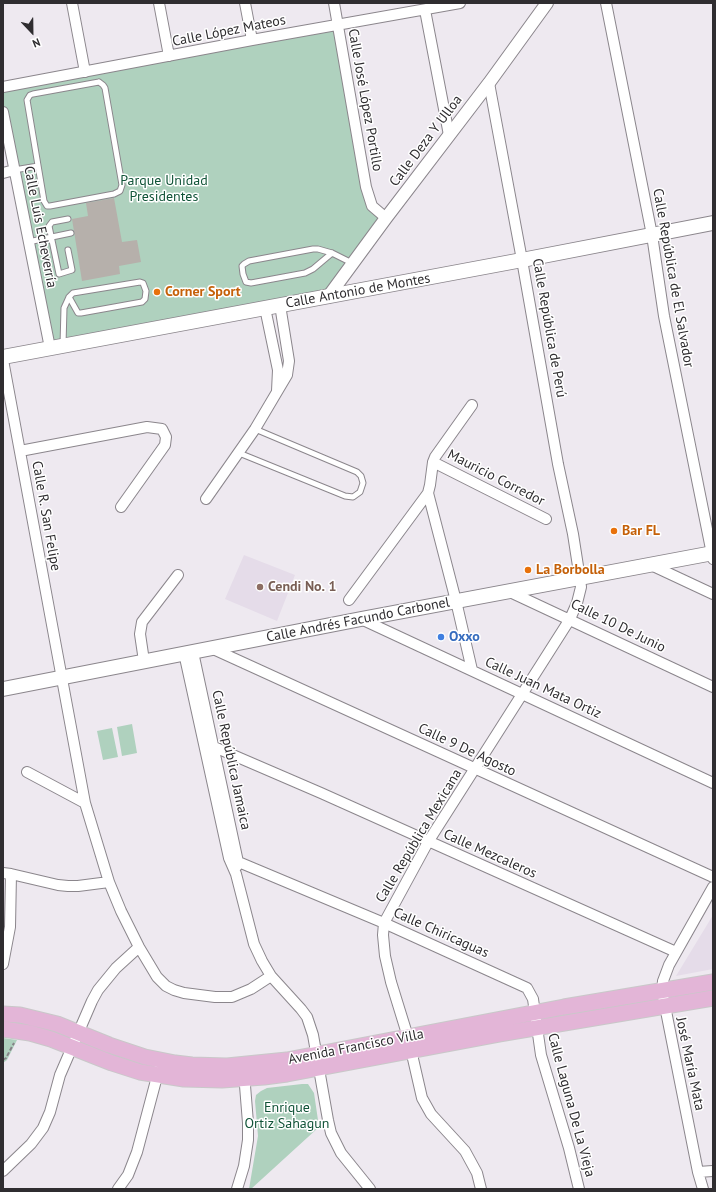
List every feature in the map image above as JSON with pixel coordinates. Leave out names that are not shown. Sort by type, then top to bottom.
[{"type":"main road","name":"Calle Antonio de Montes","points":[[3,357],[713,223]]},
{"type":"main road","name":"Calle Andrés Facundo Carbonel","points":[[3,689],[361,619],[651,565],[713,555]]},
{"type":"main road","name":"Avenida Francisco Villa","points":[[3,1029],[20,1031],[51,1039],[112,1063],[140,1072],[159,1068],[192,1065],[244,1072],[264,1077],[318,1061],[409,1044],[534,1013],[713,982]]},
{"type":"main road","name":"Avenida Francisco Villa","points":[[409,1044],[536,1028],[713,998]]},
{"type":"main road","name":"Avenida Francisco Villa","points":[[3,1014],[20,1015],[42,1020],[78,1032],[130,1053],[159,1068]]},
{"type":"street","points":[[72,3],[85,72]]},
{"type":"street","points":[[159,3],[169,56]]},
{"type":"street","points":[[245,3],[252,40]]},
{"type":"street","name":"Calle José López Portillo","points":[[334,3],[366,187],[372,206],[386,218]]},
{"type":"street","name":"Calle López Mateos","points":[[3,87],[338,24],[460,3]]},
{"type":"street","name":"Calle Deza Y Ulloa","points":[[328,296],[489,83],[547,3]]},
{"type":"street","name":"Calle República de El Salvador","points":[[606,3],[652,235],[664,316],[713,555]]},
{"type":"street","points":[[425,10],[449,135]]},
{"type":"street","name":"Calle República de Perú","points":[[489,83],[580,579]]},
{"type":"street","name":"Calle Luis Echeverría","points":[[3,112],[28,242],[57,347]]},
{"type":"street","points":[[3,172],[14,170]]},
{"type":"street","points":[[206,499],[239,453],[285,382],[289,370],[289,361],[280,305]]},
{"type":"street","points":[[265,308],[278,370],[277,394]]},
{"type":"street","name":"Calle R. San Felipe","points":[[3,360],[6,396],[20,451],[85,803],[109,882],[121,911],[139,947],[157,977],[161,982],[174,990],[184,993],[215,997],[232,996],[250,989],[271,976]]},
{"type":"street","points":[[348,600],[428,493],[433,462],[472,405]]},
{"type":"street","points":[[20,451],[147,427],[162,429],[166,437],[165,445],[121,507]]},
{"type":"street","name":"Mauricio Corredor","points":[[433,462],[546,519]]},
{"type":"street","points":[[428,493],[472,670]]},
{"type":"street","points":[[651,565],[713,594]]},
{"type":"street","points":[[144,661],[140,634],[142,622],[178,574]]},
{"type":"street","name":"Calle República Mexicana","points":[[481,1189],[477,1173],[465,1151],[438,1123],[426,1106],[419,1088],[409,1044],[385,956],[383,935],[384,923],[428,842],[570,619],[579,595],[580,579]]},
{"type":"street","name":"Calle 10 De Junio","points":[[510,592],[713,687]]},
{"type":"street","name":"Calle Juan Mata Ortiz","points":[[361,619],[523,693],[713,783]]},
{"type":"street","name":"Calle 9 De Agosto","points":[[211,648],[713,877]]},
{"type":"street","name":"Calle República Jamaica","points":[[189,652],[205,743],[234,860]]},
{"type":"street","name":"Calle República Jamaica","points":[[189,652],[215,747],[236,874],[254,944],[271,976],[301,1009],[306,1018],[313,1035],[328,1120],[335,1141],[345,1157],[370,1189]]},
{"type":"street","name":"Calle Mezcaleros","points":[[205,743],[676,952]]},
{"type":"street","points":[[27,772],[85,803]]},
{"type":"street","name":"Calle Chiricaguas","points":[[234,860],[384,923],[524,985],[532,995],[536,1028]]},
{"type":"street","points":[[3,964],[10,927],[7,874],[68,886],[109,882]]},
{"type":"street","name":"José María Mata","points":[[703,1189],[698,1172],[662,991],[665,973],[713,887]]},
{"type":"street","points":[[3,1171],[31,1144],[43,1128],[50,1112],[60,1075],[98,990],[116,968],[139,947]]},
{"type":"street","name":"Calle Laguna De La Vieja","points":[[536,1028],[544,1066],[569,1148],[579,1189]]},
{"type":"street","points":[[118,1189],[133,1165],[159,1068]]},
{"type":"street","points":[[237,1189],[244,1166],[248,1140],[244,1072]]},
{"type":"street","points":[[698,1172],[713,1171]]},
{"type":"lane","points":[[96,82],[101,83],[107,100],[122,185],[120,191],[114,194],[47,206],[44,201],[38,166],[27,102],[28,97],[33,94],[51,90],[96,82]]},
{"type":"lane","points":[[14,170],[38,166]]},
{"type":"lane","points":[[68,219],[51,223],[50,226],[59,274],[72,270],[68,250]]},
{"type":"lane","points":[[28,242],[71,233]]},
{"type":"lane","points":[[332,253],[319,265],[305,273],[251,283],[246,282],[242,274],[242,266],[248,261],[313,249],[332,253],[352,263]]},
{"type":"lane","points":[[57,347],[64,308],[69,297],[77,292],[140,282],[143,283],[146,291],[145,299],[142,302],[80,313],[78,313],[69,297]]},
{"type":"lane","points":[[239,453],[345,496],[353,497],[360,492],[363,483],[361,476],[357,472],[255,429]]},
{"type":"path","points":[[3,1060],[6,1058],[20,1031]]},
{"type":"shaded area","name":"Cendi No. 1","points":[[244,555],[295,575],[277,621],[225,599]]},
{"type":"shaded area","points":[[713,915],[713,969],[676,976]]},
{"type":"green space","name":"Parque Unidad Presidentes","points":[[339,22],[374,211],[384,220],[330,292],[51,345],[3,107],[3,84]]},
{"type":"green space","points":[[132,724],[137,753],[122,756],[117,727]]},
{"type":"green space","points":[[112,728],[118,757],[103,760],[97,731]]},
{"type":"green space","points":[[3,1038],[17,1040],[7,1060],[3,1063]]},
{"type":"green space","name":"Enrique Ortiz Sahagun","points":[[308,1084],[314,1093],[319,1127],[251,1189],[249,1189],[258,1136],[255,1101],[256,1095],[267,1088]]},
{"type":"building","points":[[114,198],[122,242],[137,240],[141,262],[119,266],[120,274],[82,281],[72,219],[88,216],[86,203]]},
{"type":"place","name":"Corner Sport","points":[[157,292]]},
{"type":"place","name":"Bar FL","points":[[614,531]]},
{"type":"place","name":"La Borbolla","points":[[528,570]]},
{"type":"place","name":"Cendi No. 1","points":[[260,587]]},
{"type":"place","name":"Oxxo","points":[[441,637]]}]
